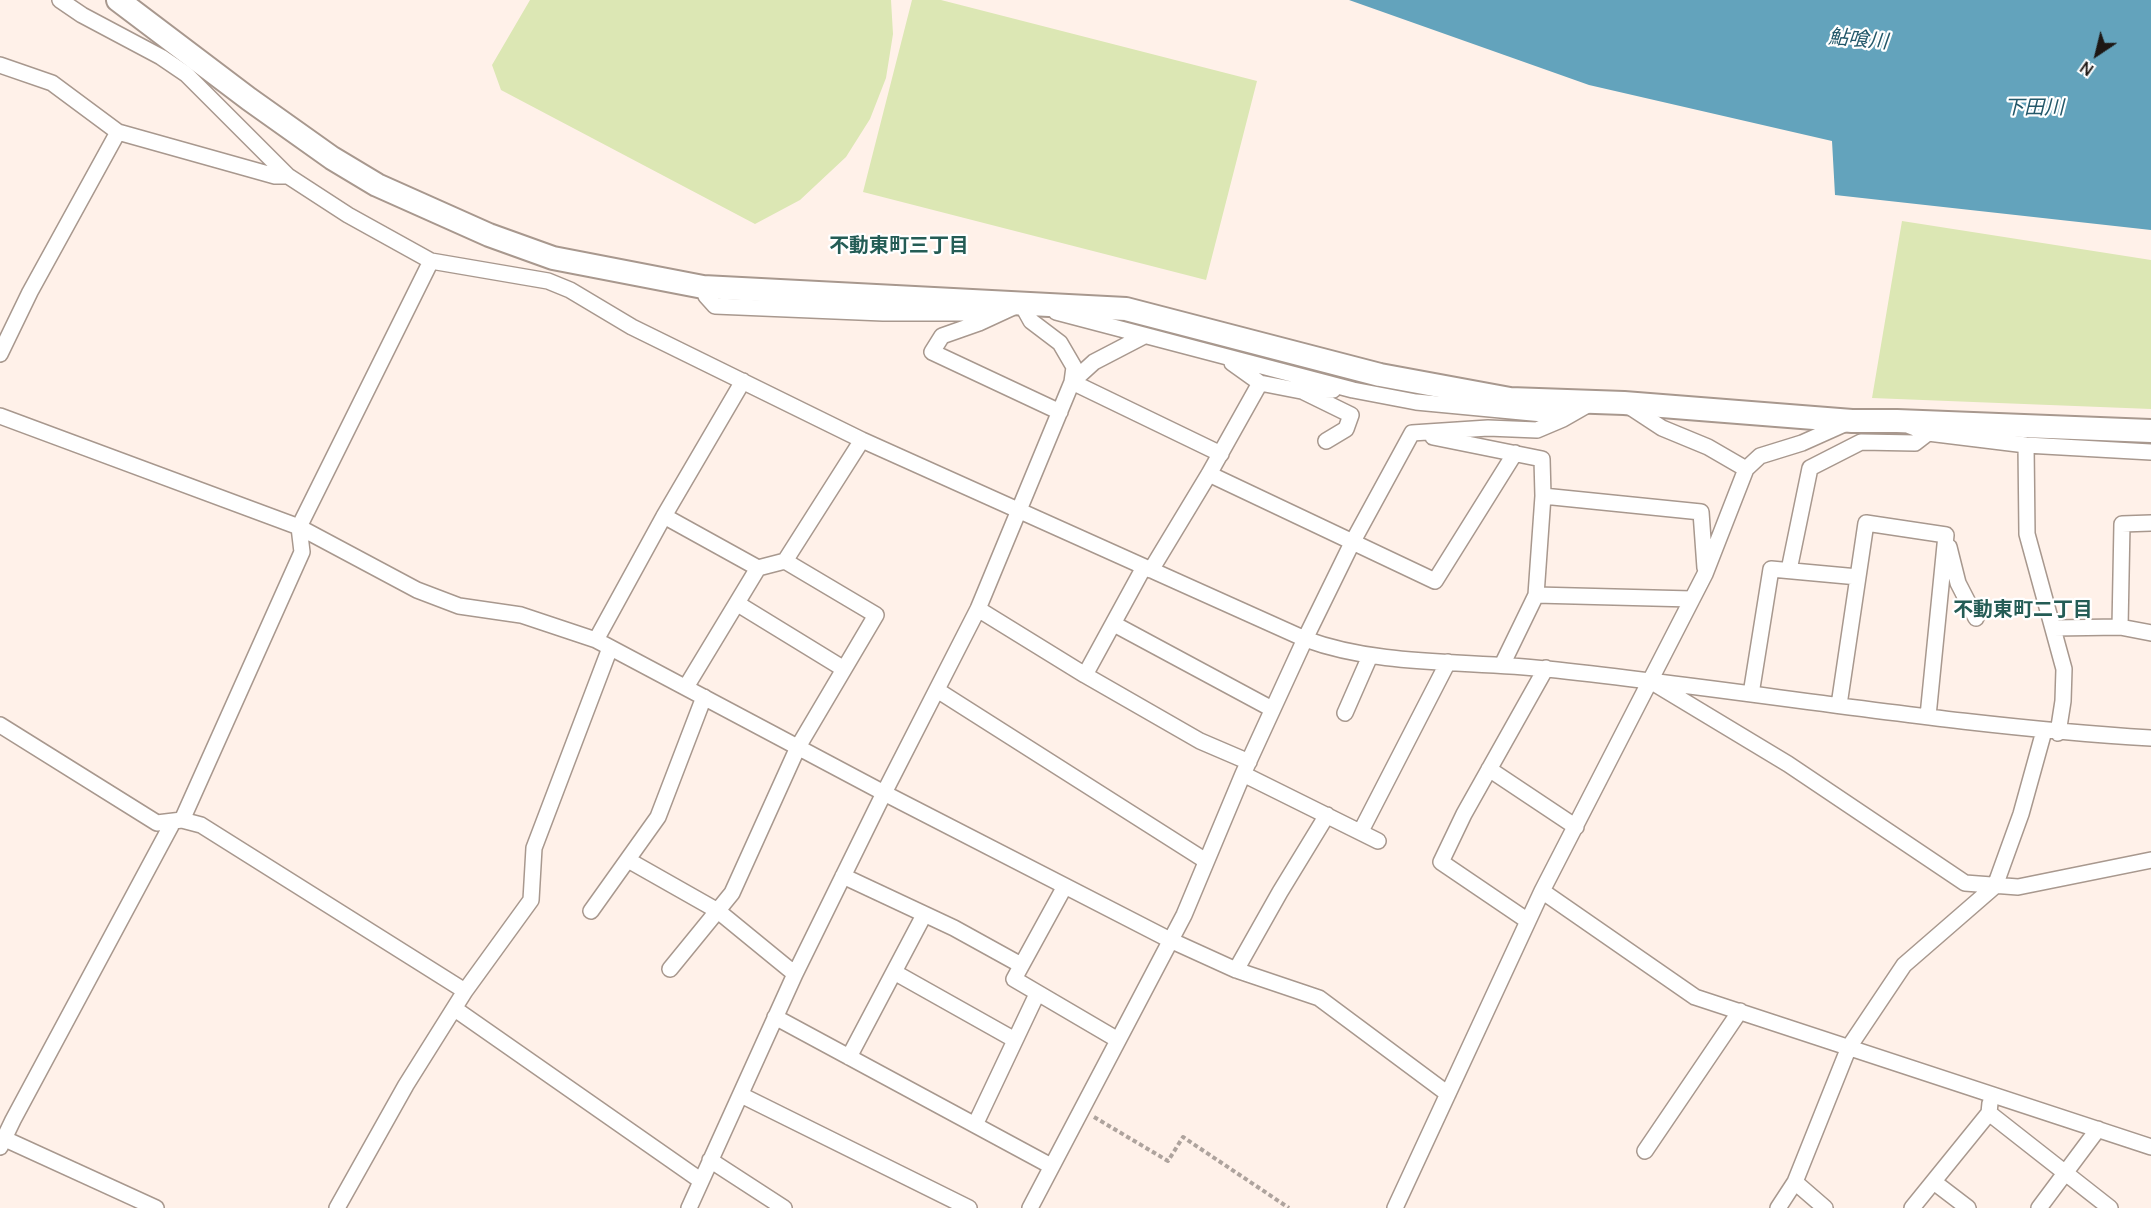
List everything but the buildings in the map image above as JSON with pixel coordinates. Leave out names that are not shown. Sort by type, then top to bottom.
[{"type":"street","points":[[60,0],[82,15],[161,57],[191,68],[377,185],[489,235],[553,258],[703,287],[1012,308],[1126,309],[1380,375],[1510,399],[1624,404],[1852,421],[2151,431]]},
{"type":"street","points":[[118,0],[191,68],[288,176],[348,215],[431,261],[548,281],[570,290],[632,327],[862,440],[1305,639],[1333,649],[1370,656],[1546,668],[2051,732],[2151,738]]},
{"type":"street","points":[[0,65],[52,83],[118,132],[275,176],[288,176]]},
{"type":"street","points":[[0,354],[30,292],[118,132]]},
{"type":"street","points":[[548,281],[553,258]]},
{"type":"street","points":[[156,1208],[2,1143],[177,821],[302,552],[299,527],[431,261]]},
{"type":"street","points":[[689,1208],[795,974],[978,609],[1072,382],[1074,367],[1060,343],[1012,308]]},
{"type":"street","points":[[1060,412],[933,352],[942,336],[1012,308],[1144,336],[1353,390],[1416,402],[1543,414],[1592,402]]},
{"type":"street","points":[[1072,382],[1094,362],[1144,336]]},
{"type":"street","points":[[1222,356],[1260,382],[1301,391],[1351,415],[1346,429],[1326,441]]},
{"type":"street","points":[[1301,391],[1353,390],[1380,375]]},
{"type":"street","points":[[596,640],[664,516],[743,381]]},
{"type":"street","points":[[1072,382],[1221,454]]},
{"type":"street","points":[[1085,675],[1148,568],[1221,454],[1260,382]]},
{"type":"street","points":[[1412,433],[1488,428],[1537,430],[1563,419],[1592,402]]},
{"type":"street","points":[[1624,404],[1662,428],[1708,447],[1746,469]]},
{"type":"street","points":[[0,416],[299,527],[417,590],[459,606],[521,615],[596,640],[884,793],[1170,940],[1236,970],[1319,998],[1448,1094]]},
{"type":"street","points":[[1402,1206],[1448,1094],[1542,891],[1705,574],[1746,469],[1761,456],[1802,443],[1852,421]]},
{"type":"street","points":[[1897,421],[1928,433],[2026,445],[2151,452]]},
{"type":"street","points":[[1412,433],[1542,459],[1543,495],[1536,595],[1502,665]]},
{"type":"street","points":[[1030,1208],[1184,915],[1246,768],[1305,639],[1352,543],[1412,433]]},
{"type":"street","points":[[1790,570],[1810,468],[1861,442],[1915,443],[1928,433]]},
{"type":"street","points":[[664,516],[758,568],[785,561],[862,440]]},
{"type":"street","points":[[1778,1208],[1795,1182],[1849,1047],[1904,965],[1995,886],[2063,701],[2064,669],[2027,534],[2026,445]]},
{"type":"street","points":[[1209,474],[1435,581],[1515,453]]},
{"type":"street","points":[[1543,495],[1701,512],[1705,574]]},
{"type":"street","points":[[1839,705],[1866,523],[1946,535]]},
{"type":"street","points":[[2120,627],[2122,524],[2151,523]]},
{"type":"street","points":[[1946,535],[1958,583],[1976,618]]},
{"type":"street","points":[[1928,716],[1946,535]]},
{"type":"street","points":[[670,969],[732,892],[798,747],[876,615],[785,561]]},
{"type":"street","points":[[686,687],[758,568]]},
{"type":"street","points":[[1751,694],[1771,569],[1858,577]]},
{"type":"street","points":[[1536,595],[1692,599]]},
{"type":"street","points":[[738,604],[844,669]]},
{"type":"street","points":[[978,609],[1085,675],[1327,815],[1378,841]]},
{"type":"street","points":[[1114,624],[1272,709]]},
{"type":"street","points":[[2054,628],[2120,627],[2151,633]]},
{"type":"street","points":[[337,1208],[406,1085],[465,991],[531,900],[534,848],[610,648]]},
{"type":"street","points":[[1344,712],[1370,656]]},
{"type":"street","points":[[1361,831],[1448,662]]},
{"type":"street","points":[[1528,921],[1441,862],[1464,814],[1546,668]]},
{"type":"street","points":[[1651,682],[1788,764],[1965,883],[2018,887],[2151,860]]},
{"type":"street","points":[[937,690],[1206,861]]},
{"type":"street","points":[[591,911],[658,817],[704,697]]},
{"type":"street","points":[[0,725],[157,823],[177,821],[201,825],[465,991]]},
{"type":"street","points":[[1490,769],[1576,827]]},
{"type":"street","points":[[1236,970],[1327,815]]},
{"type":"street","points":[[628,860],[718,911],[795,974]]},
{"type":"street","points":[[843,876],[954,928],[1021,965]]},
{"type":"street","points":[[1065,886],[1014,979],[1036,994],[1118,1040]]},
{"type":"street","points":[[1542,891],[1695,997],[2151,1147]]},
{"type":"street","points":[[849,1057],[924,915]]},
{"type":"street","points":[[894,972],[1015,1040]]},
{"type":"street","points":[[975,1125],[1036,994]]},
{"type":"street","points":[[455,1009],[700,1180]]},
{"type":"street","points":[[1645,1151],[1740,1011]]},
{"type":"street","points":[[775,1017],[1051,1166]]},
{"type":"street","points":[[1912,1208],[1989,1113],[1991,1094]]},
{"type":"street","points":[[741,1095],[969,1208]]},
{"type":"street","points":[[1989,1113],[2110,1208]]},
{"type":"street","points":[[2039,1208],[2098,1129]]},
{"type":"street","points":[[710,1160],[784,1208]]},
{"type":"street","points":[[1795,1182],[1825,1208]]},
{"type":"street","points":[[1934,1182],[1968,1208]]},
{"type":"path","points":[[1081,1110],[1168,1161],[1182,1137],[1289,1208]]},
{"type":"green space","points":[[530,0],[891,0],[893,34],[886,78],[870,119],[846,157],[800,200],[755,224],[501,90],[492,65]]},
{"type":"green space","points":[[912,0],[941,0],[1257,81],[1206,280],[863,192]]},
{"type":"green space","points":[[1902,221],[2151,260],[2151,409],[1872,398]]},
{"type":"water","name":"下田川","points":[[1349,0],[2151,0],[2151,230],[1835,195],[1832,141],[1589,85]]},
{"type":"district","name":"不動東町三丁目","points":[[899,246]]},
{"type":"district","name":"不動東町二丁目","points":[[2023,610]]},
{"type":"water label","name":"鮎喰川","points":[[1858,40]]}]
